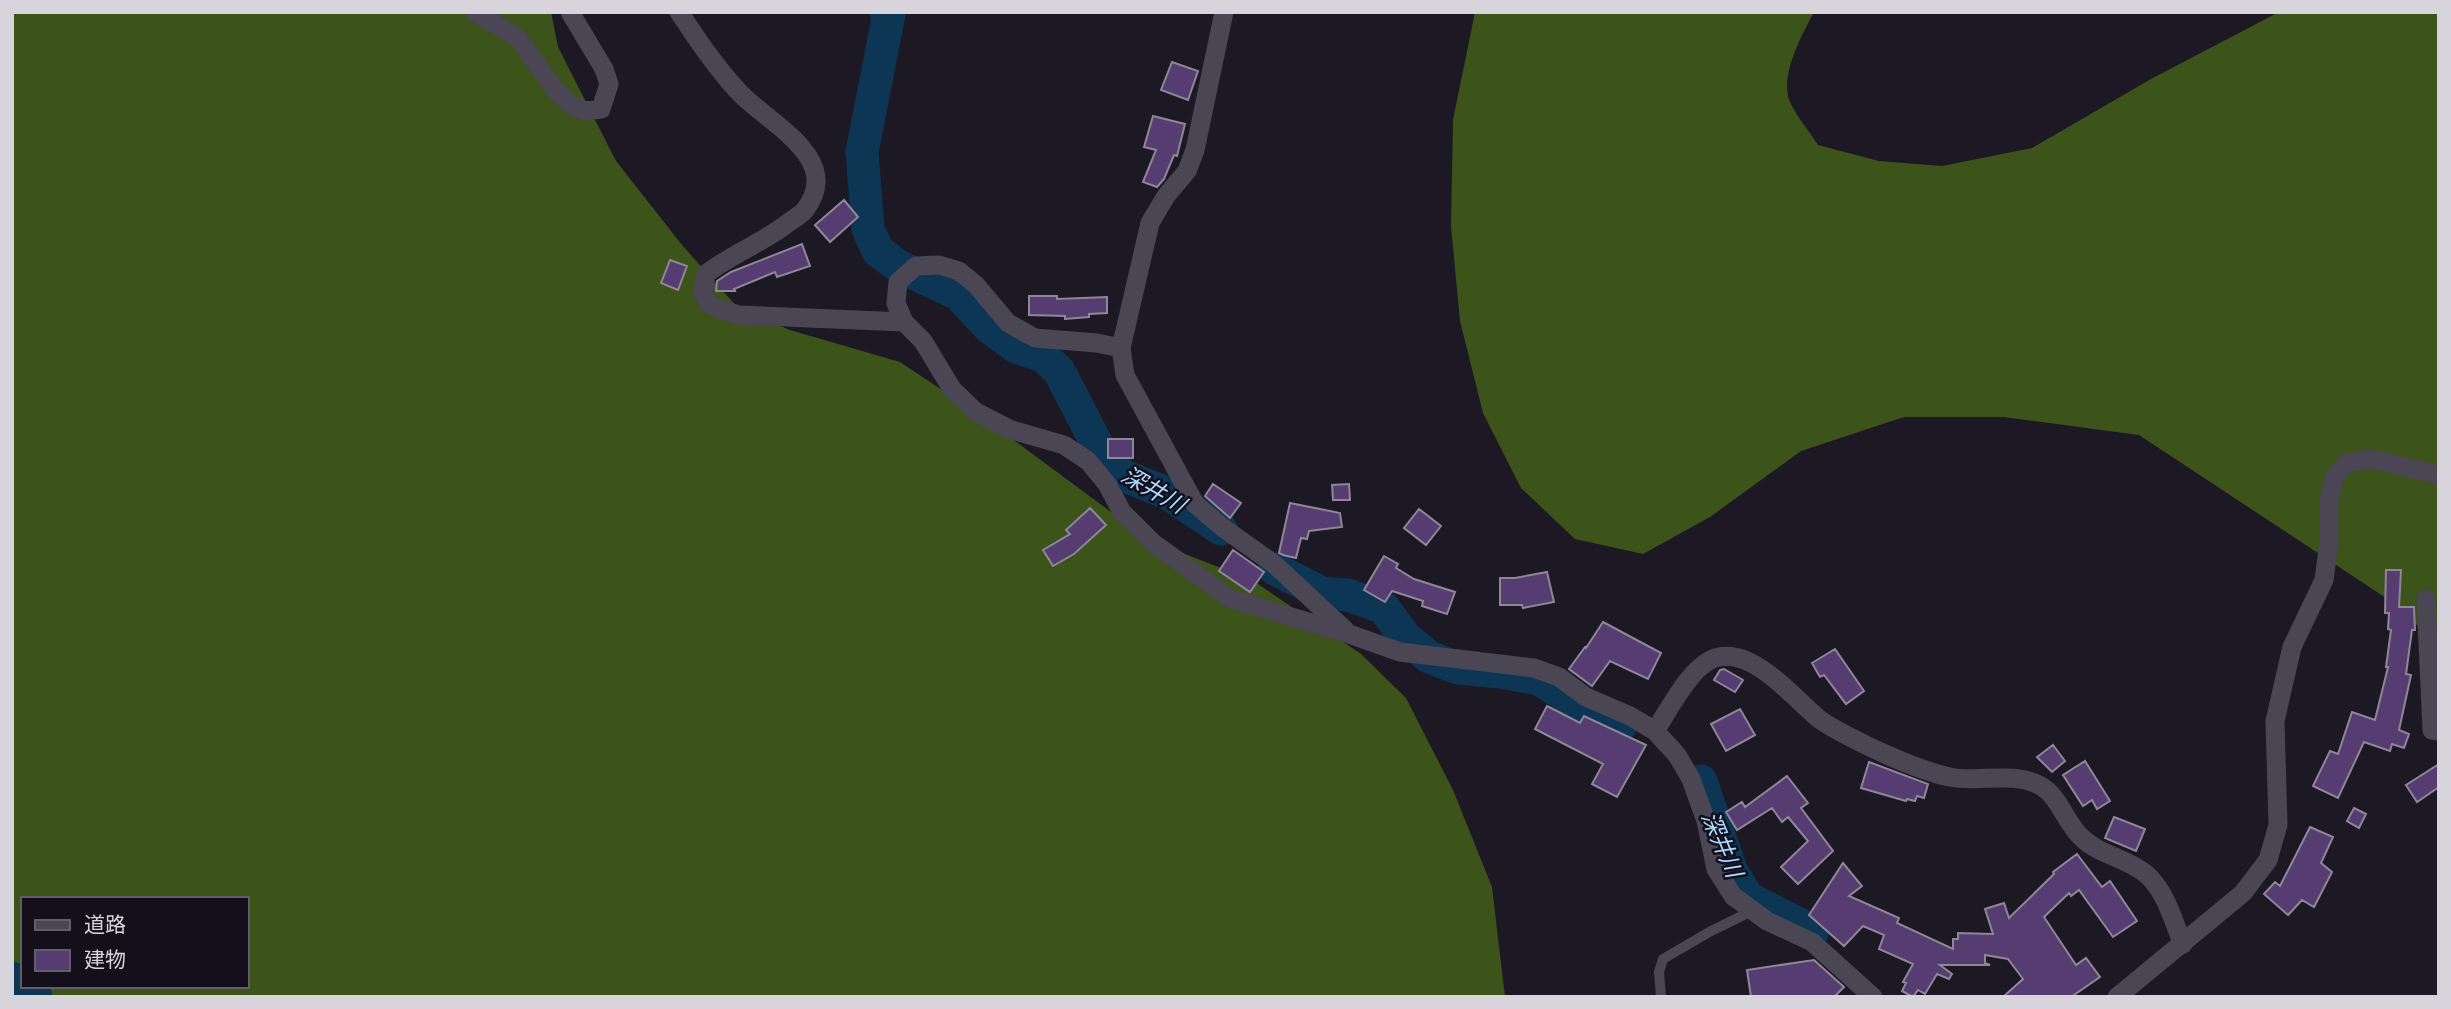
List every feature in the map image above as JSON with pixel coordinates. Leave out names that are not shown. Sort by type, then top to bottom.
[{"type":"street","points":[[475,12],[518,38],[557,92],[573,106],[585,111],[601,109],[609,84],[607,76],[570,12]]},
{"type":"street","points":[[679,12],[738,92],[790,134],[807,154],[814,170],[815,190],[804,211],[773,234],[706,274],[703,294],[710,305],[738,315],[904,322]]},
{"type":"street","points":[[1224,12],[1195,150],[1187,171],[1166,196],[1150,223],[1121,348],[1125,375],[1195,504],[1274,564],[1349,634]]},
{"type":"street","points":[[1121,348],[1097,343],[1035,338],[1008,323],[976,285],[959,271],[939,265],[916,266],[898,282],[896,303],[904,322],[923,341],[952,389],[976,412],[1009,429],[1064,445],[1088,461],[1107,484],[1122,512],[1153,543],[1231,598],[1400,652],[1534,668],[1559,677],[1586,697],[1630,716],[1654,731],[1677,755],[1691,779],[1706,821],[1716,869],[1733,896],[1767,921],[1812,942],[1873,997]]},
{"type":"street","points":[[2117,997],[2243,893],[2268,860],[2278,825],[2275,721],[2292,647],[2324,580],[2329,542],[2329,499],[2335,476],[2347,463],[2372,459],[2439,475]]},
{"type":"street","points":[[2426,599],[2432,730],[2439,731]]},
{"type":"street","points":[[1654,731],[1702,664],[1719,656],[1742,657],[1780,683],[1822,721],[1849,737],[1949,777],[2019,779],[2037,784],[2050,792],[2069,823],[2082,838],[2099,852],[2146,874],[2159,889],[2183,944]]},
{"type":"lane","points":[[1661,997],[1659,972],[1663,959],[1711,931],[1753,911]]},
{"type":"green space","points":[[12,12],[551,12],[558,47],[616,161],[682,245],[739,309],[790,330],[900,362],[981,416],[1149,540],[1252,580],[1361,654],[1406,698],[1453,790],[1492,887],[1505,997],[12,997]]},
{"type":"green space","points":[[1475,12],[1814,12],[1793,56],[1787,92],[1793,108],[1818,145],[1879,161],[1942,166],[2032,148],[2151,79],[2279,12],[2439,12],[2439,644],[2386,598],[2139,435],[2003,417],[1904,417],[1801,451],[1710,517],[1643,554],[1575,539],[1521,488],[1483,413],[1460,321],[1451,226],[1453,120]]},
{"type":"building","points":[[1172,62],[1198,71],[1188,100],[1161,90]]},
{"type":"building","points":[[1153,116],[1185,124],[1177,156],[1174,155],[1164,179],[1157,187],[1143,182],[1156,150],[1144,147]]},
{"type":"building","points":[[844,200],[858,217],[830,242],[815,225]]},
{"type":"building","points":[[802,244],[810,266],[777,277],[775,272],[734,289],[735,291],[716,291],[717,281],[731,272]]},
{"type":"building","points":[[670,260],[687,266],[678,290],[661,283]]},
{"type":"building","points":[[1029,296],[1057,296],[1057,299],[1107,297],[1107,313],[1065,319],[1065,316],[1029,315]]},
{"type":"building","points":[[1108,439],[1133,439],[1133,458],[1108,458]]},
{"type":"building","points":[[1213,484],[1241,503],[1230,518],[1205,496]]},
{"type":"building","points":[[1349,484],[1350,500],[1333,500],[1332,485]]},
{"type":"building","points":[[1290,503],[1340,513],[1342,527],[1309,531],[1307,539],[1301,538],[1296,558],[1283,555],[1279,553]]},
{"type":"building","points":[[1090,508],[1106,525],[1074,554],[1053,566],[1043,550],[1070,534],[1066,530]]},
{"type":"building","points":[[1419,509],[1441,526],[1426,545],[1404,528]]},
{"type":"building","points":[[1233,550],[1264,572],[1250,592],[1219,571]]},
{"type":"building","points":[[1384,556],[1398,564],[1396,568],[1414,579],[1455,592],[1447,614],[1422,606],[1423,601],[1392,591],[1385,602],[1364,590]]},
{"type":"building","points":[[2386,570],[2401,570],[2399,607],[2414,607],[2415,630],[2412,630],[2406,674],[2411,675],[2399,730],[2409,734],[2404,748],[2392,744],[2390,751],[2364,742],[2338,798],[2313,786],[2330,751],[2338,754],[2352,712],[2375,720],[2388,667],[2391,630],[2388,629],[2389,613],[2385,613]]},
{"type":"building","points":[[1547,572],[1554,602],[1523,608],[1522,605],[1500,605],[1500,578]]},
{"type":"building","points":[[1603,622],[1661,653],[1648,679],[1610,661],[1592,686],[1569,669]]},
{"type":"building","points":[[1835,649],[1864,691],[1846,704],[1824,675],[1820,677],[1812,663]]},
{"type":"building","points":[[1724,669],[1743,680],[1735,692],[1714,680],[1720,670]]},
{"type":"building","points":[[1547,706],[1580,723],[1584,716],[1646,745],[1617,797],[1592,784],[1603,764],[1535,729]]},
{"type":"building","points":[[1740,709],[1755,735],[1726,751],[1711,724]]},
{"type":"building","points":[[2053,745],[2065,761],[2052,772],[2037,757]]},
{"type":"building","points":[[2085,761],[2110,801],[2097,809],[2092,800],[2083,806],[2063,775]]},
{"type":"building","points":[[1869,762],[1928,784],[1924,798],[1917,796],[1915,801],[1906,801],[1861,788]]},
{"type":"building","points":[[2439,764],[2439,787],[2417,802],[2406,785]]},
{"type":"building","points":[[1787,776],[1808,803],[1801,808],[1833,851],[1798,884],[1781,867],[1808,841],[1788,817],[1782,822],[1772,808],[1737,830],[1726,812],[1742,802],[1745,807]]},
{"type":"building","points":[[2354,808],[2366,814],[2359,828],[2347,821]]},
{"type":"building","points":[[2114,817],[2145,829],[2136,851],[2105,838]]},
{"type":"building","points":[[2310,827],[2333,837],[2321,863],[2332,872],[2314,907],[2302,900],[2288,915],[2264,894],[2275,882],[2280,886]]},
{"type":"building","points":[[2077,854],[2102,887],[2110,881],[2137,921],[2113,937],[2079,890],[2071,896],[2069,893],[2044,917],[2076,965],[2086,958],[2100,977],[2071,997],[2003,997],[2023,979],[2008,959],[1985,955],[1985,963],[1990,965],[1940,965],[1952,974],[1949,979],[1937,974],[1925,994],[1918,990],[1913,997],[1902,991],[1906,983],[1903,982],[1913,964],[1879,949],[1884,935],[1863,926],[1844,946],[1809,915],[1843,863],[1862,886],[1849,896],[1899,918],[1897,923],[1953,949],[1953,939],[1958,939],[1958,933],[1993,934],[1985,909],[2004,903],[2009,918],[2054,874],[2053,872]]},
{"type":"building","points":[[1814,960],[1844,987],[1834,997],[1751,997],[1747,970]]},
{"type":"waterway","name":"深井川","points":[[886,12],[889,14],[862,152],[868,229],[878,251],[898,266],[958,294],[989,327],[1016,347],[1043,356],[1059,371],[1099,448],[1122,475],[1167,493],[1221,529]]},
{"type":"waterway","name":"深井川","points":[[1275,569],[1322,593],[1348,595],[1384,608],[1405,637],[1429,657],[1458,668],[1539,679],[1580,705],[1621,725]]},
{"type":"waterway","name":"深井川","points":[[1701,781],[1731,870],[1748,898],[1813,931]]},
{"type":"waterway","points":[[12,978],[21,985]]},
{"type":"waterway","points":[[25,988],[36,997]]}]
